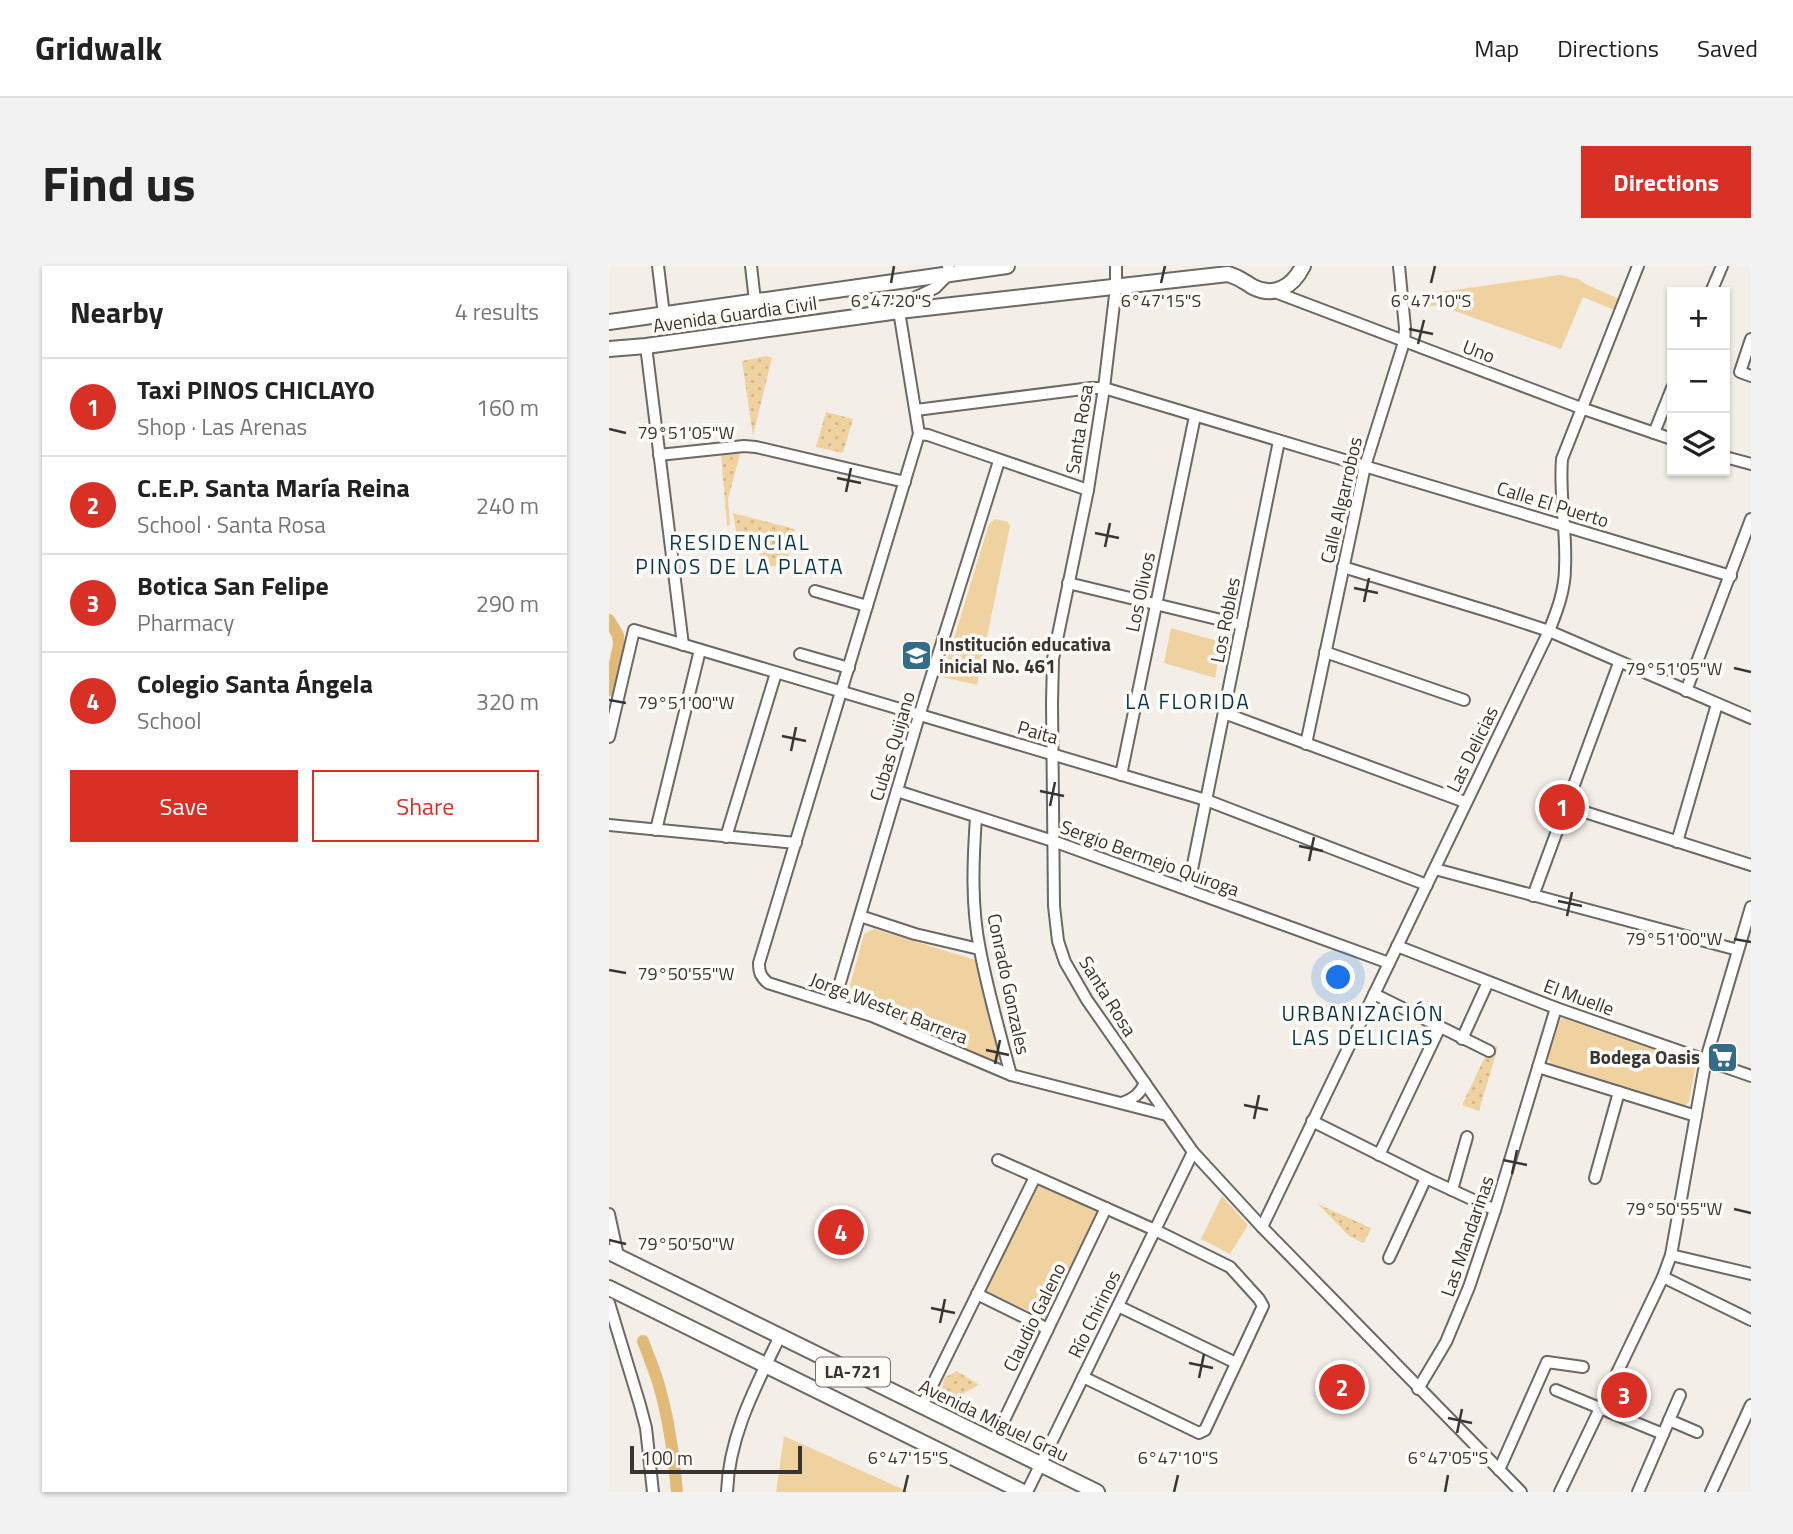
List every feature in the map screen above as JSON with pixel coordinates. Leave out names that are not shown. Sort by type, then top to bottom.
[{"type":"main road","name":"Avenida Guardia Civil","points":[[609,322],[755,302],[948,270],[1007,266]]},
{"type":"main road","points":[[1239,272],[1250,286],[1275,292],[1287,287],[1297,278],[1303,266]]},
{"type":"main road","name":"Avenida Guardia Civil","points":[[609,349],[899,310],[1239,272]]},
{"type":"main road","name":"Avenida Miguel Grau","points":[[613,1254],[1097,1492]]},
{"type":"main road","name":"LA-721","points":[[609,1289],[1025,1492]]},
{"type":"street","points":[[658,266],[664,315]]},
{"type":"street","points":[[751,266],[755,302]]},
{"type":"street","name":"Santa Rosa","points":[[1116,266],[1104,388],[1088,490],[1053,659],[1053,841],[1055,924],[1058,942],[1065,962],[1087,1000],[1193,1152],[1262,1227],[1521,1492]]},
{"type":"street","name":"Calle Algarrobos","points":[[1306,744],[1365,466],[1404,342],[1399,266]]},
{"type":"street","name":"Las Delicias","points":[[1262,1227],[1559,607],[1565,569],[1560,475],[1562,459],[1638,266]]},
{"type":"street","points":[[1713,287],[1721,266]]},
{"type":"street","points":[[609,825],[796,843],[919,435],[899,310],[935,288],[948,270]]},
{"type":"street","name":"Uno","points":[[1275,292],[1581,408],[1667,437]]},
{"type":"street","points":[[1751,339],[1739,372],[1751,376]]},
{"type":"street","points":[[646,346],[683,645]]},
{"type":"street","points":[[916,410],[1104,388],[1365,466]]},
{"type":"street","points":[[1654,433],[1667,400]]},
{"type":"street","name":"Los Olivos","points":[[1121,775],[1195,416]]},
{"type":"street","points":[[919,435],[928,435],[1088,490]]},
{"type":"street","name":"Los Robles","points":[[1188,889],[1279,441]]},
{"type":"street","points":[[659,455],[744,446],[905,482]]},
{"type":"street","points":[[1730,458],[1751,464]]},
{"type":"street","name":"Cubas Quijano","points":[[834,1003],[919,716],[999,461]]},
{"type":"street","name":"Calle El Puerto","points":[[1365,466],[1731,576]]},
{"type":"street","points":[[1686,691],[1751,519]]},
{"type":"street","points":[[1343,568],[1549,631],[1751,718]]},
{"type":"street","points":[[1068,583],[1241,625]]},
{"type":"street","points":[[815,591],[867,606]]},
{"type":"street","name":"Paita","points":[[609,737],[634,630],[1206,800],[1427,885]]},
{"type":"street","points":[[656,830],[700,650]]},
{"type":"street","points":[[1325,652],[1464,701]]},
{"type":"street","points":[[800,654],[849,668]]},
{"type":"street","points":[[1533,896],[1619,663]]},
{"type":"street","points":[[726,836],[776,673]]},
{"type":"street","points":[[1677,842],[1717,704]]},
{"type":"street","points":[[1223,713],[1465,802]]},
{"type":"street","name":"Sergio Bermejo Quiroga","points":[[897,791],[1053,841],[1389,963]]},
{"type":"street","points":[[1566,806],[1751,865]]},
{"type":"street","name":"Conrado Gonzales","points":[[976,817],[973,867],[979,949],[1010,1075]]},
{"type":"street","name":"Jorge Wester Barrera","points":[[796,843],[759,963],[759,971],[768,983],[872,1016],[1010,1075],[1167,1115]]},
{"type":"street","points":[[1435,869],[1738,950]]},
{"type":"street","points":[[1560,1492],[1671,1255],[1706,1059],[1751,907]]},
{"type":"street","points":[[860,916],[979,949]]},
{"type":"street","name":"El Muelle","points":[[1397,946],[1556,1008],[1751,1076]]},
{"type":"street","points":[[1462,1039],[1488,982]]},
{"type":"street","points":[[1374,994],[1489,1051]]},
{"type":"street","name":"Las Mandarinas","points":[[1418,1388],[1446,1342],[1458,1316],[1495,1210],[1556,1008]]},
{"type":"street","points":[[1379,1155],[1440,1027]]},
{"type":"street","points":[[1538,1067],[1696,1116]]},
{"type":"street","points":[[1122,1103],[1133,1098],[1145,1083]]},
{"type":"street","points":[[1595,1178],[1619,1092]]},
{"type":"street","points":[[1312,1121],[1495,1210]]},
{"type":"street","points":[[1452,1190],[1467,1137]]},
{"type":"street","name":"Río Chirinos","points":[[1025,1492],[1193,1152]]},
{"type":"street","points":[[998,1160],[1155,1230],[1230,1267],[1263,1306],[1205,1430],[1199,1433],[1083,1377]]},
{"type":"street","points":[[922,1406],[1035,1177]]},
{"type":"street","points":[[1389,1258],[1426,1178]]},
{"type":"street","name":"Claudio Galeno","points":[[994,1441],[1106,1208]]},
{"type":"street","points":[[609,1214],[613,1254]]},
{"type":"street","points":[[1671,1255],[1751,1275]]},
{"type":"street","points":[[1663,1277],[1751,1320]]},
{"type":"street","points":[[977,1294],[1048,1329]]},
{"type":"street","points":[[609,1303],[643,1417],[653,1492]]},
{"type":"street","points":[[1118,1306],[1236,1363]]},
{"type":"street","points":[[727,1492],[730,1460],[742,1415],[780,1336]]},
{"type":"street","points":[[1499,1471],[1547,1362],[1583,1367]]},
{"type":"street","points":[[1556,1390],[1663,1434]]},
{"type":"street","points":[[1638,1492],[1680,1395]]},
{"type":"street","points":[[1711,1492],[1746,1427],[1751,1405]]},
{"type":"street","points":[[1669,1420],[1697,1432]]},
{"type":"shaded area","points":[[1560,275],[1579,279],[1622,300],[1617,311],[1583,297],[1561,349],[1438,305],[1414,309],[1413,296]]},
{"type":"shaded area","points":[[767,356],[772,358],[753,436],[742,361]]},
{"type":"shaded area","points":[[826,412],[853,419],[843,453],[816,447]]},
{"type":"shaded area","points":[[739,452],[728,499],[730,525],[727,526],[721,454]]},
{"type":"shaded area","points":[[733,513],[795,529],[791,542],[777,541],[792,545],[785,565],[762,567],[757,543],[776,540],[738,543]]},
{"type":"shaded area","points":[[995,519],[1008,522],[1010,526],[977,685],[942,677],[989,524]]},
{"type":"shaded area","points":[[1171,628],[1221,642],[1215,678],[1164,663]]},
{"type":"shaded area","points":[[874,929],[979,961],[1002,1056],[998,1063],[852,1005],[846,1000],[864,934]]},
{"type":"shaded area","points":[[1562,1018],[1696,1064],[1689,1102],[1685,1106],[1552,1065],[1548,1059]]},
{"type":"shaded area","points":[[1491,1044],[1498,1047],[1479,1111],[1462,1105]]},
{"type":"shaded area","points":[[1037,1183],[1098,1211],[1045,1318],[984,1291]]},
{"type":"shaded area","points":[[1222,1196],[1248,1225],[1230,1254],[1201,1239]]},
{"type":"shaded area","points":[[1318,1204],[1371,1228],[1364,1243],[1349,1236]]},
{"type":"shaded area","points":[[957,1371],[979,1385],[958,1396],[942,1389],[944,1378]]},
{"type":"shaded area","points":[[784,1436],[909,1492],[776,1492]]},
{"type":"waterway","points":[[609,620],[618,635],[619,645],[609,690]]},
{"type":"waterway","points":[[643,1341],[664,1405],[677,1492]]},
{"type":"place","name":"Institución educativa inicial No. 461","points":[[916,655]]},
{"type":"place","name":"Taxi PINOS CHICLAYO","points":[[1562,807]]},
{"type":"place","name":"Bodega Oasis","points":[[1723,1057]]},
{"type":"place","name":"Colegio Santa Ángela","points":[[841,1232]]},
{"type":"place","name":"C.E.P. Santa María Reina","points":[[1342,1387]]},
{"type":"place","name":"Botica San Felipe","points":[[1624,1395]]},
{"type":"district","name":"RESIDENCIAL PINOS DE LA PLATA","points":[[740,555]]},
{"type":"district","name":"LA FLORIDA","points":[[1188,702]]},
{"type":"district","name":"URBANIZACIÓN LAS DELICIAS","points":[[1363,1026]]}]
